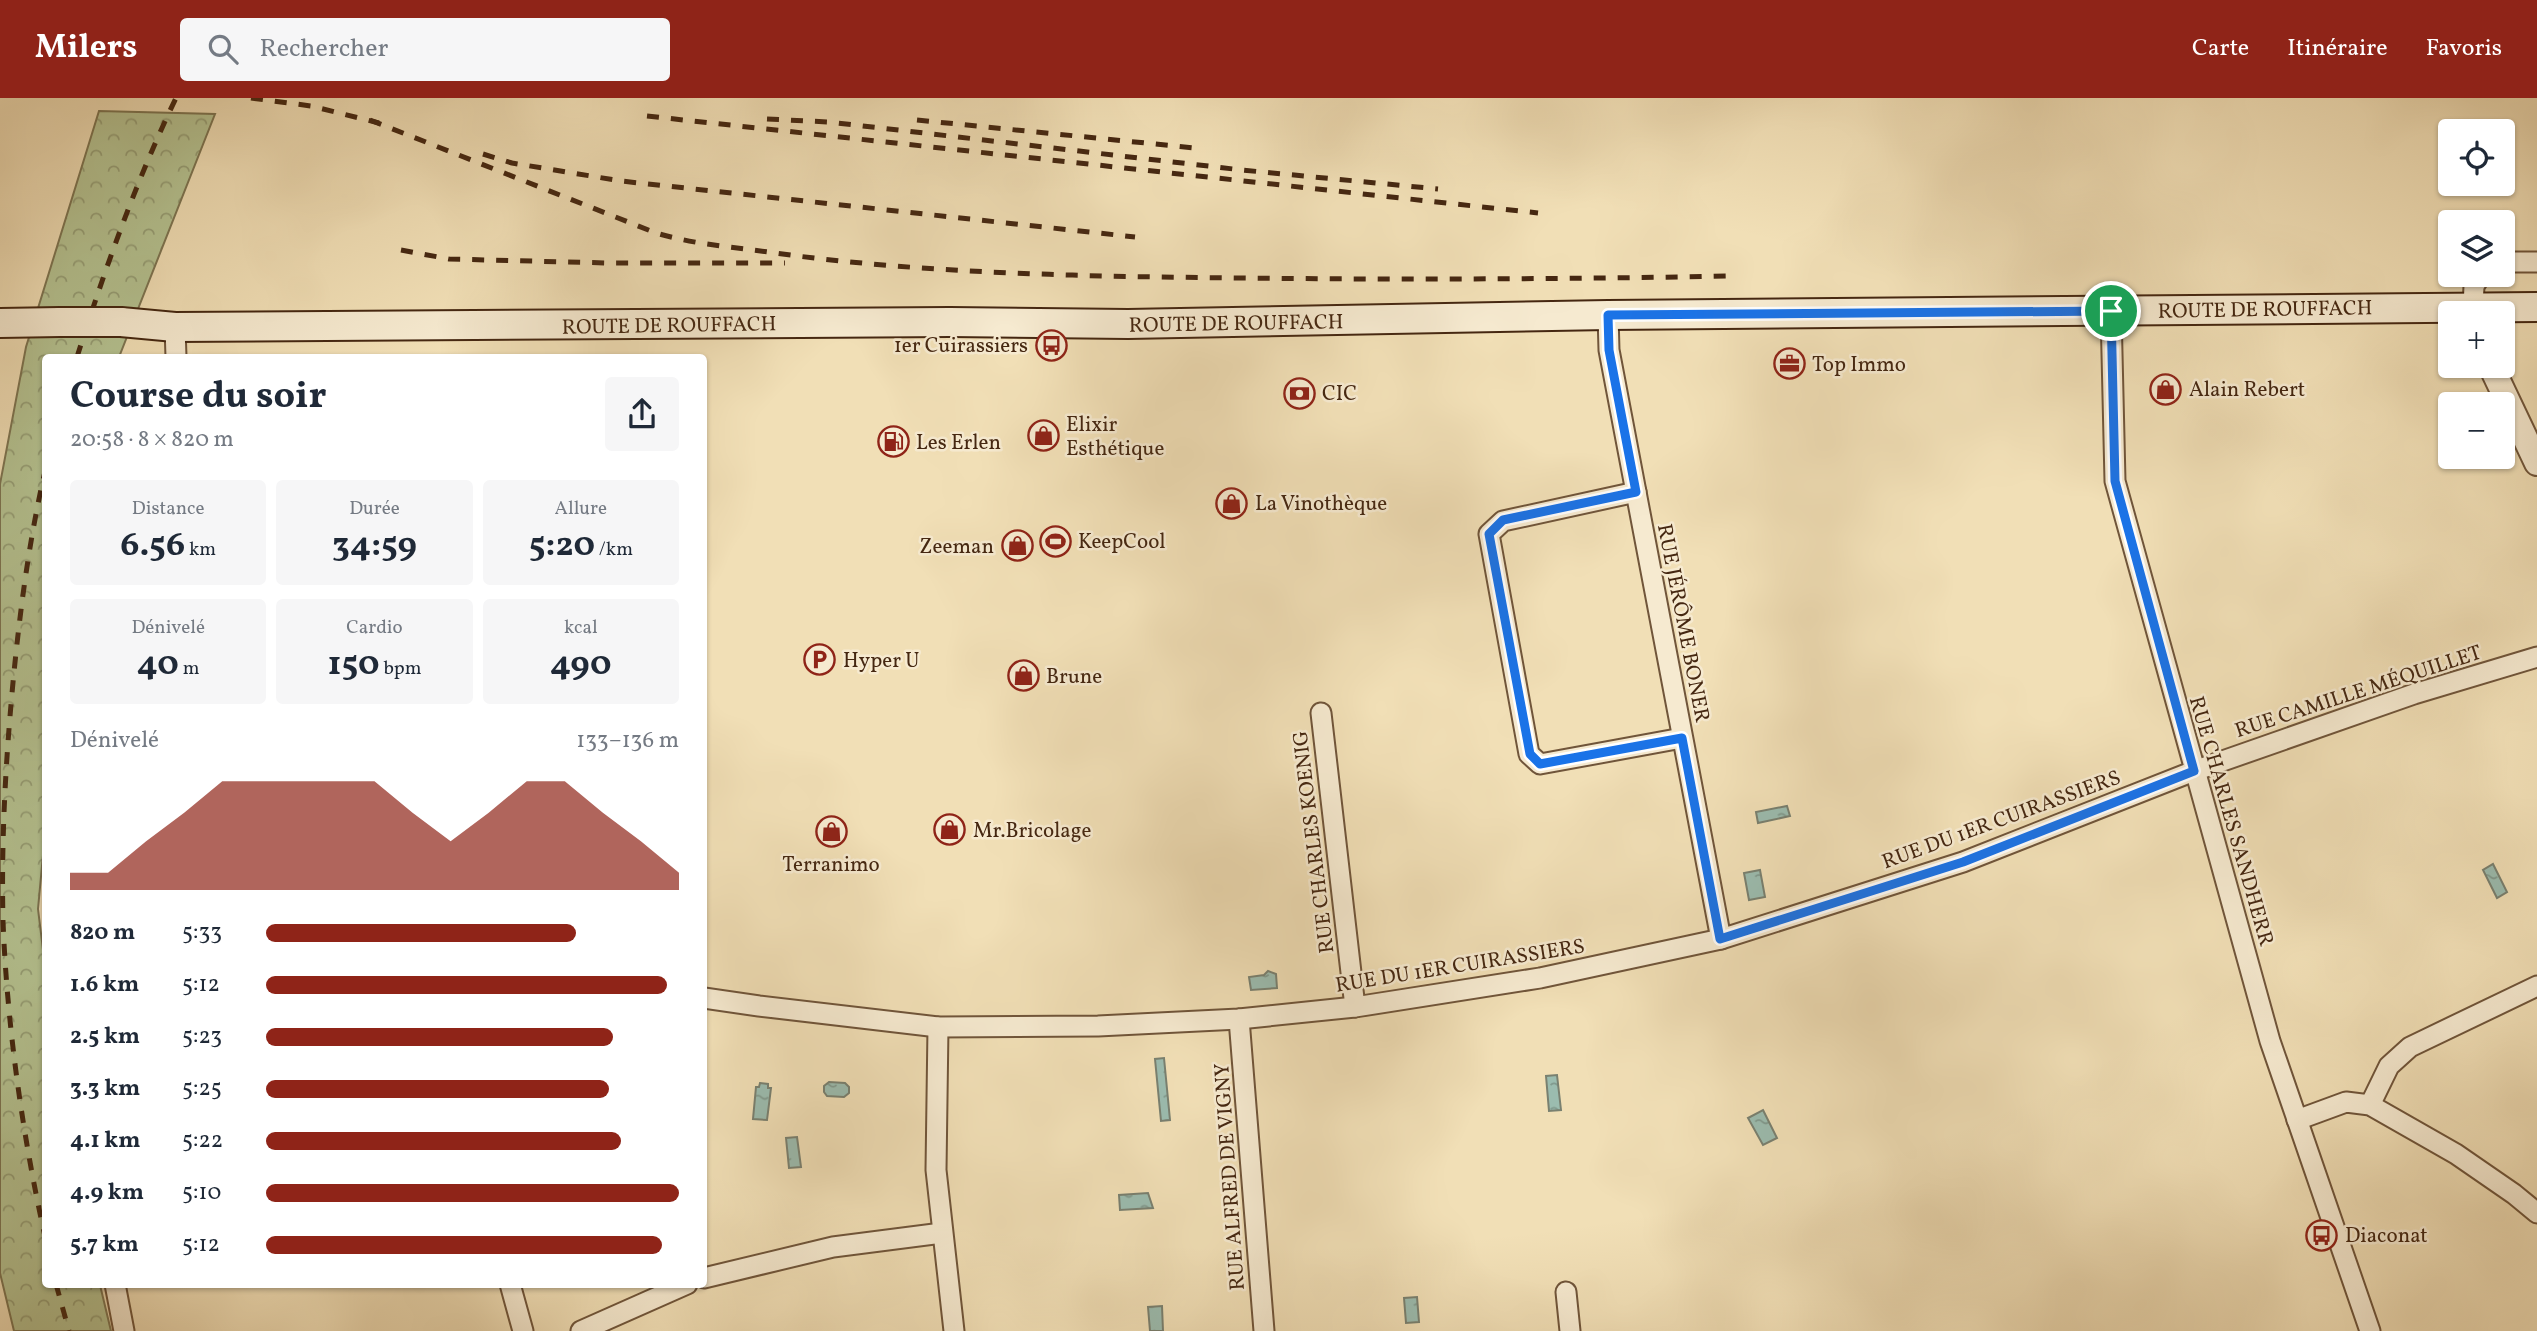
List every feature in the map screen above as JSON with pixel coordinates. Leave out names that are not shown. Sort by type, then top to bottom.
[{"type":"main road","name":"ROUTE DE ROUFFACH","points":[[2515,308],[2537,307]]},
{"type":"main road","name":"ROUTE DE ROUFFACH","points":[[0,323],[121,322],[175,327],[950,322],[1128,324],[1608,315],[2438,310]]},
{"type":"street","points":[[2515,262],[2537,262]]},
{"type":"street","name":"RUE CHARLES SANDHERR","points":[[2111,311],[2115,481],[2270,1041],[2370,1331]]},
{"type":"street","name":"RUE JÉRÔME BONER","points":[[1608,315],[1609,350],[1720,939]]},
{"type":"street","points":[[175,327],[176,354]]},
{"type":"street","points":[[2497,378],[2537,463]]},
{"type":"street","points":[[1636,492],[1503,520],[1489,534],[1527,740],[1530,754],[1540,764],[1682,738]]},
{"type":"street","name":"RUE CAMILLE MÉQUILLET","points":[[2194,771],[2414,694],[2537,657]]},
{"type":"street","name":"RUE CHARLES KOENIG","points":[[1321,713],[1355,1007]]},
{"type":"street","name":"RUE DU 1ER CUIRASSIERS","points":[[707,998],[938,1027],[1098,1026],[1239,1019],[1355,1007],[1540,978],[1720,939],[1963,862],[2194,771]]},
{"type":"street","points":[[2371,1105],[2389,1066],[2410,1046],[2537,986]]},
{"type":"street","name":"RUE ALFRED DE VIGNY","points":[[1239,1019],[1264,1331]]},
{"type":"street","points":[[938,1027],[936,1170],[954,1331]]},
{"type":"street","points":[[2297,1120],[2346,1102],[2371,1105],[2456,1154],[2537,1213]]},
{"type":"street","points":[[707,1277],[833,1247],[942,1233]]},
{"type":"street","points":[[116,1288],[124,1331]]},
{"type":"street","points":[[511,1288],[523,1331]]},
{"type":"street","points":[[581,1331],[678,1288]]},
{"type":"street","points":[[1566,1292],[1570,1331]]},
{"type":"green space","points":[[99,111],[215,114],[120,354],[42,354],[42,866],[38,909],[42,942],[42,1288],[101,1288],[111,1331],[14,1331],[0,1273],[0,484],[26,347]]},
{"type":"water","points":[[1787,806],[1790,816],[1758,823],[1756,812]]},
{"type":"water","points":[[2493,864],[2507,892],[2497,898],[2483,870]]},
{"type":"water","points":[[1760,870],[1765,897],[1749,900],[1744,873]]},
{"type":"water","points":[[1268,971],[1276,974],[1277,988],[1251,990],[1249,977],[1264,975]]},
{"type":"water","points":[[1164,1058],[1170,1120],[1161,1121],[1155,1059]]},
{"type":"water","points":[[1557,1075],[1561,1110],[1549,1111],[1546,1076]]},
{"type":"water","points":[[829,1082],[845,1083],[849,1087],[849,1093],[844,1097],[827,1096],[824,1086]]},
{"type":"water","points":[[760,1083],[768,1084],[768,1088],[771,1088],[767,1120],[753,1119],[756,1087],[759,1087]]},
{"type":"water","points":[[1763,1110],[1777,1138],[1763,1145],[1748,1118]]},
{"type":"water","points":[[797,1137],[801,1167],[789,1168],[786,1138]]},
{"type":"water","points":[[1148,1193],[1153,1208],[1120,1210],[1119,1195]]},
{"type":"water","points":[[1417,1297],[1419,1322],[1406,1323],[1404,1298]]},
{"type":"water","points":[[1162,1306],[1163,1331],[1150,1331],[1148,1307]]},
{"type":"railway","points":[[78,354],[122,226],[176,98]]},
{"type":"railway","points":[[251,98],[311,106],[379,123]]},
{"type":"railway","points":[[647,116],[1538,213]]},
{"type":"railway","points":[[767,119],[829,122],[1242,170],[1438,189]]},
{"type":"railway","points":[[370,120],[656,233],[698,243],[810,258],[935,269],[1103,276],[1417,279],[1732,276]]},
{"type":"railway","points":[[917,120],[1195,148]]},
{"type":"railway","points":[[483,154],[512,163],[621,181],[1135,237]]},
{"type":"railway","points":[[401,250],[449,259],[608,263],[785,263]]},
{"type":"railway","points":[[42,486],[27,569],[14,672],[3,859],[3,921],[12,1041],[23,1123],[42,1222]]},
{"type":"railway","points":[[57,1288],[69,1331]]},
{"type":"place","name":"1er Cuirassiers","points":[[1051,345]]},
{"type":"place","name":"Top Immo","points":[[1789,364]]},
{"type":"place","name":"Alain Rebert","points":[[2166,389]]},
{"type":"place","name":"CIC","points":[[1299,393]]},
{"type":"place","name":"Elixir Esthétique","points":[[1043,436]]},
{"type":"place","name":"Les Erlen","points":[[893,442]]},
{"type":"place","name":"La Vinothèque","points":[[1232,503]]},
{"type":"place","name":"KeepCool","points":[[1055,541]]},
{"type":"place","name":"Zeeman","points":[[1017,546]]},
{"type":"place","name":"Hyper U","points":[[820,660]]},
{"type":"place","name":"Brune","points":[[1023,676]]},
{"type":"place","name":"Mr.Bricolage","points":[[950,830]]},
{"type":"place","name":"Terranimo","points":[[831,832]]},
{"type":"place","name":"Diaconat","points":[[2322,1235]]},
{"type":"route","points":[[2111,311],[2115,481],[2194,771],[1963,862],[1720,939],[1682,738],[1540,764],[1530,754],[1489,534],[1503,520],[1636,492],[1609,350],[1608,315],[2111,311]]}]
